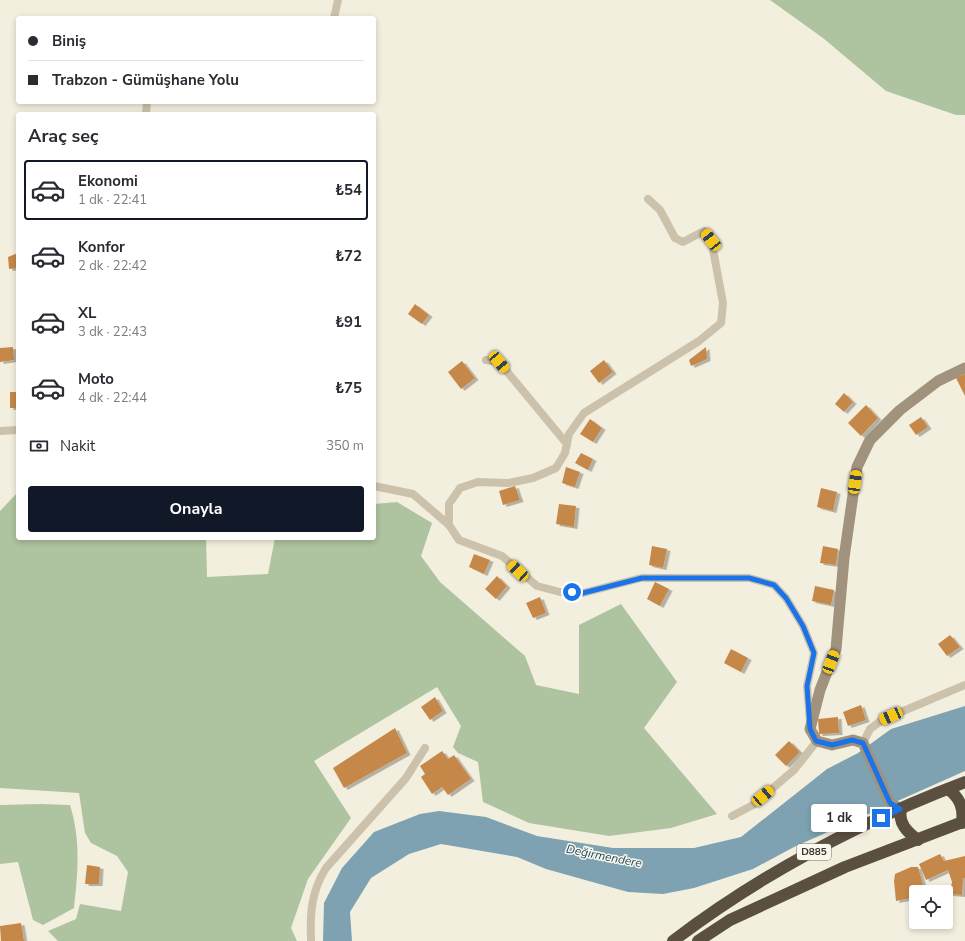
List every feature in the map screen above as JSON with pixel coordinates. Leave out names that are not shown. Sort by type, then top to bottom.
[{"type":"highway","name":"D885","points":[[673,941],[720,906],[762,880],[895,806],[965,782]]},
{"type":"highway","points":[[948,789],[960,801],[964,823]]},
{"type":"highway","points":[[895,806],[907,831],[918,840]]},
{"type":"highway","name":"D885","points":[[698,941],[730,920],[838,870],[964,823]]},
{"type":"street","points":[[334,16],[338,0]]},
{"type":"street","points":[[449,525],[449,504],[460,488],[478,482],[508,483],[533,478],[556,468],[565,453],[569,434],[584,413],[699,341],[721,323],[723,303],[711,240],[704,231],[683,242],[675,238],[660,210],[648,199]]},
{"type":"street","points":[[486,360],[499,362],[567,444]]},
{"type":"street","points":[[810,729],[820,690],[836,649],[844,558],[857,467],[870,440],[900,410],[938,381],[965,368]]},
{"type":"street","points":[[0,431],[16,430]]},
{"type":"street","points":[[376,486],[413,494],[449,525],[459,540],[502,556],[537,586],[560,592],[583,593],[642,578],[749,578],[774,585],[786,598],[803,626],[814,653],[807,686],[810,729],[816,741],[832,745],[852,740],[863,743],[895,806]]},
{"type":"street","points":[[863,743],[870,729],[882,720],[965,685]]},
{"type":"street","points":[[732,816],[753,805],[794,770],[816,741]]},
{"type":"street","points":[[311,941],[310,915],[312,897],[318,881],[326,868],[406,778],[425,748]]},
{"type":"green space","points":[[770,0],[965,0],[965,115],[956,115],[886,91],[823,38]]},
{"type":"green space","points":[[16,494],[16,540],[206,540],[207,577],[268,574],[275,540],[376,540],[376,504],[397,502],[432,523],[421,556],[440,582],[525,656],[536,685],[579,694],[579,625],[621,604],[677,682],[644,728],[717,814],[671,828],[609,836],[529,823],[483,802],[478,762],[458,753],[453,747],[461,726],[437,687],[314,761],[351,818],[308,879],[291,928],[297,941],[58,941],[48,931],[76,919],[80,904],[121,911],[128,872],[117,856],[91,843],[85,833],[79,793],[0,788],[0,511]]},
{"type":"green space","points":[[0,805],[70,805],[76,831],[78,856],[74,908],[43,925],[33,920],[18,862],[0,864]]},
{"type":"water","name":"Değirmendere","points":[[965,706],[965,771],[794,847],[753,869],[694,888],[663,894],[628,892],[546,869],[517,857],[441,844],[409,854],[371,878],[350,912],[352,941],[323,941],[324,903],[342,868],[374,832],[420,814],[439,811],[486,817],[537,836],[613,848],[694,848],[741,837],[827,769],[858,753],[891,729]]},
{"type":"building","points":[[16,254],[16,268],[9,269],[8,257]]},
{"type":"building","points":[[415,304],[429,315],[422,324],[408,314]]},
{"type":"building","points":[[13,347],[14,360],[0,362],[0,348]]},
{"type":"building","points":[[706,347],[707,359],[691,366],[689,360]]},
{"type":"building","points":[[604,360],[613,372],[599,383],[590,371]]},
{"type":"building","points":[[462,361],[475,378],[461,389],[448,372]]},
{"type":"building","points":[[965,374],[965,396],[956,378]]},
{"type":"building","points":[[10,392],[16,392],[16,408],[10,408]]},
{"type":"building","points":[[844,393],[853,402],[844,412],[835,404]]},
{"type":"building","points":[[866,405],[878,418],[861,436],[848,423]]},
{"type":"building","points":[[921,417],[928,427],[916,435],[909,425]]},
{"type":"building","points":[[590,419],[602,428],[593,442],[580,434]]},
{"type":"building","points":[[581,453],[593,459],[588,470],[575,463]]},
{"type":"building","points":[[566,467],[580,472],[575,487],[562,483]]},
{"type":"building","points":[[515,486],[520,500],[503,505],[499,491]]},
{"type":"building","points":[[821,488],[837,492],[833,511],[817,507]]},
{"type":"building","points":[[559,504],[576,506],[574,527],[556,524]]},
{"type":"building","points":[[652,546],[667,549],[663,568],[649,565]]},
{"type":"building","points":[[823,546],[838,549],[836,565],[820,563]]},
{"type":"building","points":[[474,554],[490,560],[484,574],[469,567]]},
{"type":"building","points":[[497,576],[507,586],[496,599],[485,589]]},
{"type":"building","points":[[655,582],[669,589],[660,606],[647,599]]},
{"type":"building","points":[[815,586],[834,590],[831,605],[812,601]]},
{"type":"building","points":[[540,597],[546,613],[533,618],[526,603]]},
{"type":"building","points":[[950,635],[960,647],[947,656],[938,644]]},
{"type":"building","points":[[731,649],[748,658],[741,672],[724,663]]},
{"type":"building","points":[[435,697],[443,711],[430,720],[421,707]]},
{"type":"building","points":[[861,705],[866,720],[848,726],[843,712]]},
{"type":"building","points":[[838,717],[839,733],[819,734],[818,719]]},
{"type":"building","points":[[395,728],[407,753],[344,788],[333,768]]},
{"type":"building","points":[[789,741],[800,752],[786,766],[775,755]]},
{"type":"building","points":[[442,751],[448,759],[454,755],[471,779],[448,795],[442,787],[432,794],[421,777],[425,774],[420,766]]},
{"type":"building","points":[[940,854],[944,861],[965,856],[965,878],[963,878],[962,895],[953,894],[953,885],[951,885],[952,882],[948,870],[926,880],[919,864]]},
{"type":"building","points":[[87,865],[100,867],[99,884],[85,884]]},
{"type":"building","points":[[911,867],[918,867],[923,885],[909,885],[909,898],[896,901],[894,881],[895,874]]},
{"type":"building","points":[[21,923],[24,941],[1,941],[0,926]]},
{"type":"route","points":[[572,592],[583,593],[642,578],[749,578],[774,585],[786,598],[803,626],[814,653],[807,686],[810,729],[816,741],[832,745],[852,740],[863,743],[890,803],[900,809],[881,818]]}]
